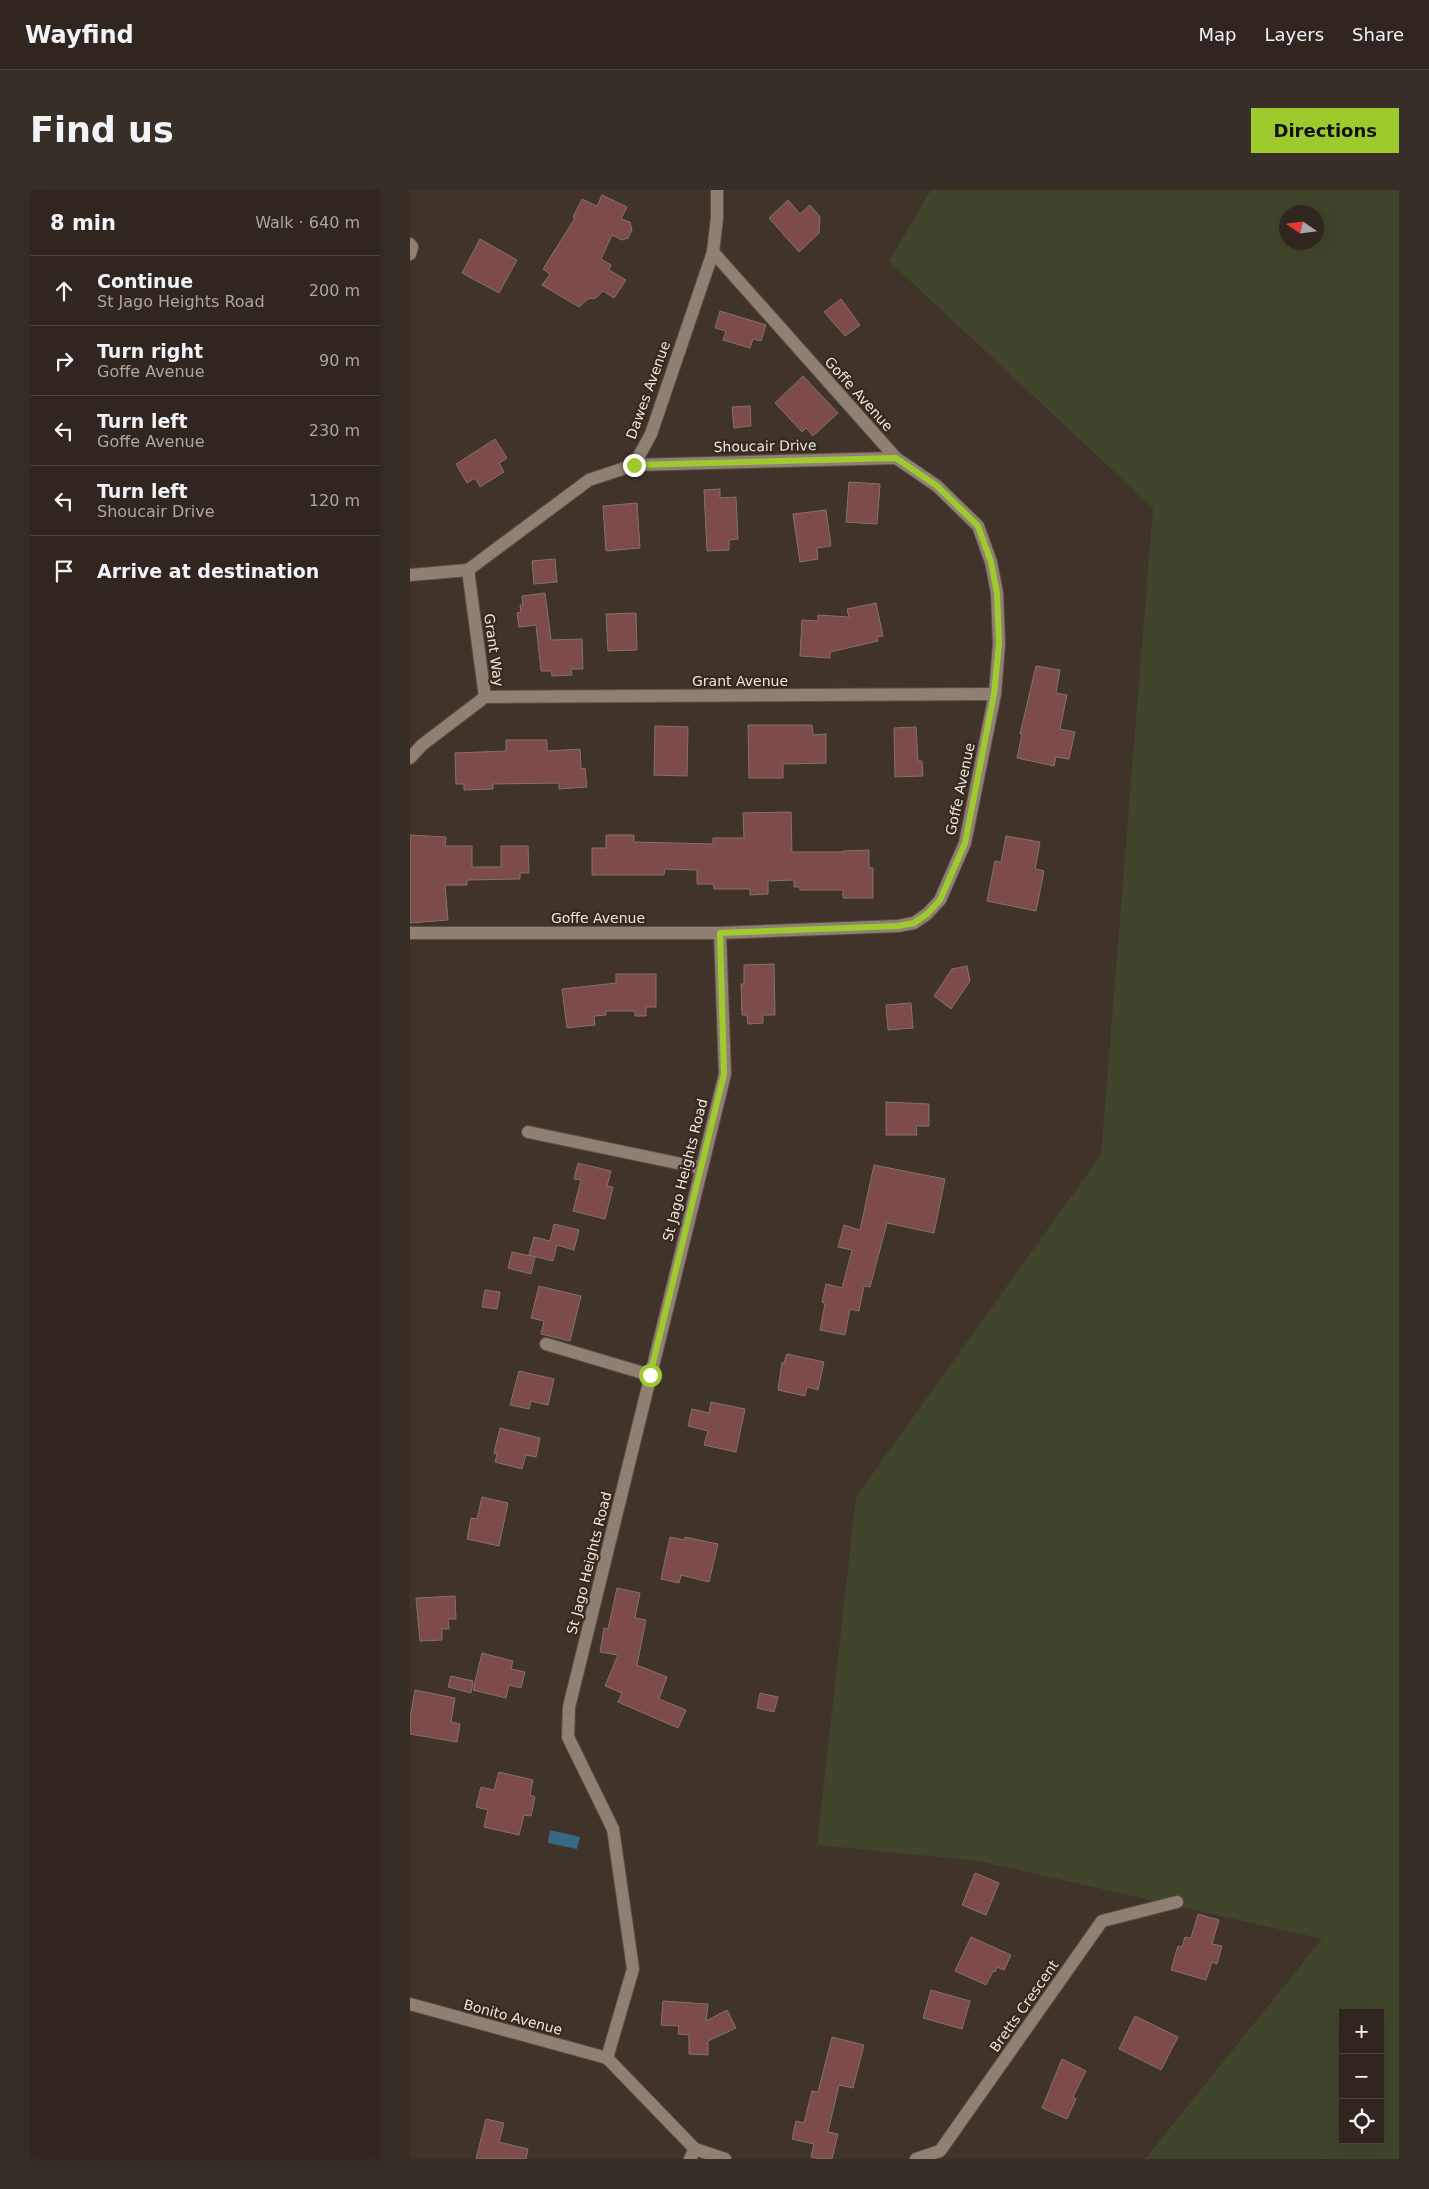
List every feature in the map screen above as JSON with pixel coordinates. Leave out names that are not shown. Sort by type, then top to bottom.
[{"type":"street","name":"Dawes Avenue","points":[[634,465],[651,434],[713,252],[717,218],[717,190]]},
{"type":"street","points":[[410,244],[412,248],[410,254]]},
{"type":"street","name":"Goffe Avenue","points":[[410,933],[720,933],[898,926],[914,923],[927,914],[940,900],[965,843],[994,694],[999,644],[997,593],[991,562],[978,526],[937,486],[896,458],[713,252]]},
{"type":"street","name":"Shoucair Drive","points":[[634,465],[896,458]]},
{"type":"street","points":[[410,575],[468,570],[589,480],[634,465]]},
{"type":"street","name":"Grant Way","points":[[410,758],[422,745],[485,697],[468,570]]},
{"type":"street","name":"Grant Avenue","points":[[485,697],[994,694]]},
{"type":"street","name":"St Jago Heights Road","points":[[608,2058],[633,1969],[613,1829],[578,1761],[568,1737],[569,1707],[724,1074],[720,933]]},
{"type":"street","points":[[528,1132],[701,1168]]},
{"type":"street","points":[[546,1344],[650,1375]]},
{"type":"street","name":"Bretts Crescent","points":[[916,2159],[940,2151],[1102,1922],[1177,1902]]},
{"type":"street","name":"Bonito Avenue","points":[[410,2004],[608,2058]]},
{"type":"street","points":[[608,2058],[693,2154],[725,2159]]},
{"type":"green space","points":[[931,190],[1399,190],[1399,2159],[1145,2159],[1322,1939],[979,1861],[817,1845],[856,1497],[1101,1155],[1153,508],[889,261]]},
{"type":"water","points":[[550,1830],[580,1837],[577,1849],[548,1843]]},
{"type":"building","points":[[602,195],[627,207],[621,219],[630,222],[632,230],[628,238],[622,240],[612,235],[601,259],[611,265],[609,270],[626,280],[614,298],[603,291],[596,298],[588,299],[579,307],[542,285],[550,274],[543,269],[575,218],[573,217],[582,199],[597,206]]},
{"type":"building","points":[[788,200],[800,214],[810,205],[820,217],[819,233],[799,252],[769,218]]},
{"type":"building","points":[[480,239],[517,260],[499,293],[462,273]]},
{"type":"building","points":[[841,299],[860,325],[845,336],[824,312]]},
{"type":"building","points":[[720,311],[766,325],[761,341],[753,339],[750,348],[723,340],[726,331],[715,328]]},
{"type":"building","points":[[803,376],[838,413],[813,436],[806,428],[802,432],[775,403]]},
{"type":"building","points":[[750,406],[751,426],[734,428],[732,407]]},
{"type":"building","points":[[495,439],[507,458],[499,463],[504,472],[480,487],[475,478],[467,483],[456,464]]},
{"type":"building","points":[[849,482],[880,484],[877,524],[846,522]]},
{"type":"building","points":[[720,489],[720,498],[736,497],[738,539],[729,540],[729,550],[707,551],[704,490]]},
{"type":"building","points":[[637,503],[640,548],[606,551],[603,506]]},
{"type":"building","points":[[826,510],[831,546],[817,548],[818,559],[800,562],[793,514]]},
{"type":"building","points":[[555,559],[557,582],[534,584],[532,561]]},
{"type":"building","points":[[545,593],[551,640],[582,639],[583,669],[571,669],[572,675],[552,676],[551,671],[541,671],[536,625],[519,627],[517,613],[521,612],[520,605],[523,605],[522,596]]},
{"type":"building","points":[[876,603],[883,636],[877,637],[878,641],[830,652],[830,658],[800,656],[802,620],[818,621],[818,615],[849,617],[847,609]]},
{"type":"building","points":[[636,613],[637,650],[608,651],[606,614]]},
{"type":"building","points":[[1036,666],[1060,670],[1056,693],[1067,695],[1060,729],[1075,732],[1069,759],[1056,757],[1054,766],[1017,758],[1022,734],[1020,734]]},
{"type":"building","points":[[748,725],[812,725],[813,735],[826,734],[826,763],[783,764],[783,778],[749,778]]},
{"type":"building","points":[[655,726],[688,727],[687,776],[654,775]]},
{"type":"building","points":[[916,727],[918,761],[922,761],[923,776],[895,777],[894,728]]},
{"type":"building","points":[[506,740],[547,740],[547,751],[580,749],[581,769],[585,768],[587,787],[559,789],[559,783],[493,784],[493,789],[464,790],[464,784],[456,784],[455,753],[506,751]]},
{"type":"building","points":[[791,812],[792,852],[869,850],[869,868],[873,868],[873,898],[843,898],[843,890],[800,890],[800,887],[794,887],[794,880],[768,881],[768,894],[750,895],[750,889],[714,889],[713,884],[697,884],[697,870],[665,869],[664,875],[592,875],[592,848],[606,848],[606,835],[634,835],[634,842],[713,844],[713,838],[744,838],[743,813]]},
{"type":"building","points":[[410,835],[446,837],[445,846],[472,846],[472,867],[501,867],[501,846],[528,846],[529,873],[520,873],[520,879],[467,880],[467,885],[445,885],[448,920],[410,923]]},
{"type":"building","points":[[1006,836],[1040,842],[1035,869],[1044,871],[1036,911],[987,901],[995,861],[1001,862]]},
{"type":"building","points":[[774,964],[775,1015],[763,1015],[763,1023],[748,1024],[747,1015],[742,1015],[741,984],[744,984],[744,965]]},
{"type":"building","points":[[967,966],[970,981],[951,1009],[934,996],[952,969]]},
{"type":"building","points":[[616,974],[656,974],[656,1007],[646,1007],[646,1016],[635,1016],[635,1011],[606,1011],[606,1015],[594,1016],[595,1025],[567,1028],[562,989],[616,983]]},
{"type":"building","points":[[911,1003],[913,1028],[888,1030],[886,1005]]},
{"type":"building","points":[[886,1102],[929,1104],[929,1126],[916,1126],[917,1135],[886,1135]]},
{"type":"building","points":[[578,1163],[611,1171],[607,1186],[613,1187],[605,1219],[573,1211],[581,1180],[574,1179]]},
{"type":"building","points":[[874,1165],[945,1179],[934,1233],[887,1223],[870,1287],[864,1286],[859,1311],[850,1309],[845,1335],[820,1330],[825,1304],[822,1302],[826,1284],[842,1288],[852,1250],[838,1247],[844,1225],[860,1230]]},
{"type":"building","points":[[554,1224],[579,1230],[574,1250],[557,1245],[553,1261],[529,1255],[534,1237],[550,1241]]},
{"type":"building","points":[[512,1252],[535,1257],[531,1274],[508,1268]]},
{"type":"building","points":[[539,1286],[581,1296],[570,1341],[541,1334],[544,1321],[531,1318]]},
{"type":"building","points":[[485,1290],[500,1292],[497,1309],[482,1307]]},
{"type":"building","points":[[787,1354],[824,1362],[818,1390],[807,1387],[805,1396],[778,1390],[782,1362],[784,1363]]},
{"type":"building","points":[[519,1371],[554,1379],[548,1405],[531,1401],[529,1409],[510,1405]]},
{"type":"building","points":[[711,1402],[745,1409],[736,1452],[704,1445],[708,1431],[688,1426],[692,1409],[709,1413]]},
{"type":"building","points":[[500,1428],[540,1438],[536,1457],[526,1455],[522,1469],[495,1462],[497,1454],[494,1453]]},
{"type":"building","points":[[482,1497],[508,1503],[499,1546],[467,1539],[471,1518],[477,1519]]},
{"type":"building","points":[[670,1537],[685,1540],[685,1537],[718,1544],[709,1582],[681,1575],[679,1583],[661,1579]]},
{"type":"building","points":[[617,1588],[640,1593],[635,1618],[646,1620],[637,1665],[667,1677],[659,1699],[686,1710],[678,1728],[618,1702],[622,1693],[605,1686],[618,1655],[600,1652],[604,1628],[608,1629]]},
{"type":"building","points":[[455,1596],[456,1619],[448,1619],[449,1629],[442,1629],[442,1640],[420,1641],[416,1598]]},
{"type":"building","points":[[482,1653],[513,1661],[511,1669],[525,1672],[521,1688],[509,1685],[506,1698],[473,1690]]},
{"type":"building","points":[[451,1676],[473,1681],[471,1693],[448,1687]]},
{"type":"building","points":[[415,1690],[455,1698],[451,1722],[460,1724],[457,1742],[410,1734],[410,1718]]},
{"type":"building","points":[[760,1693],[778,1697],[774,1712],[757,1708]]},
{"type":"building","points":[[499,1772],[533,1780],[530,1795],[535,1797],[531,1816],[524,1815],[519,1835],[484,1827],[488,1810],[476,1807],[481,1787],[494,1790]]},
{"type":"building","points":[[975,1873],[999,1883],[986,1915],[962,1905]]},
{"type":"building","points":[[1198,1914],[1219,1920],[1212,1944],[1222,1946],[1217,1964],[1212,1962],[1206,1980],[1171,1970],[1178,1946],[1182,1947],[1185,1937],[1191,1938]]},
{"type":"building","points":[[971,1937],[1011,1955],[1004,1970],[997,1967],[986,1985],[955,1971]]},
{"type":"building","points":[[931,1990],[970,2001],[962,2029],[923,2018]]},
{"type":"building","points":[[663,2001],[708,2004],[706,2021],[727,2010],[736,2028],[708,2041],[708,2055],[689,2054],[689,2035],[678,2034],[679,2026],[661,2025]]},
{"type":"building","points":[[1135,2016],[1178,2037],[1161,2070],[1119,2049]]},
{"type":"building","points":[[832,2037],[864,2045],[853,2088],[839,2085],[828,2132],[838,2134],[832,2159],[822,2159],[811,2157],[814,2144],[792,2139],[796,2121],[804,2123],[812,2091],[818,2092]]},
{"type":"building","points":[[1062,2059],[1086,2071],[1073,2097],[1076,2099],[1067,2119],[1042,2108]]},
{"type":"building","points":[[486,2119],[504,2123],[499,2142],[528,2149],[526,2159],[476,2159]]},
{"type":"route","points":[[634,465],[896,458],[937,486],[978,526],[991,562],[997,593],[999,644],[994,694],[965,843],[940,900],[927,914],[914,923],[898,926],[720,933],[724,1074],[650,1375]]}]
